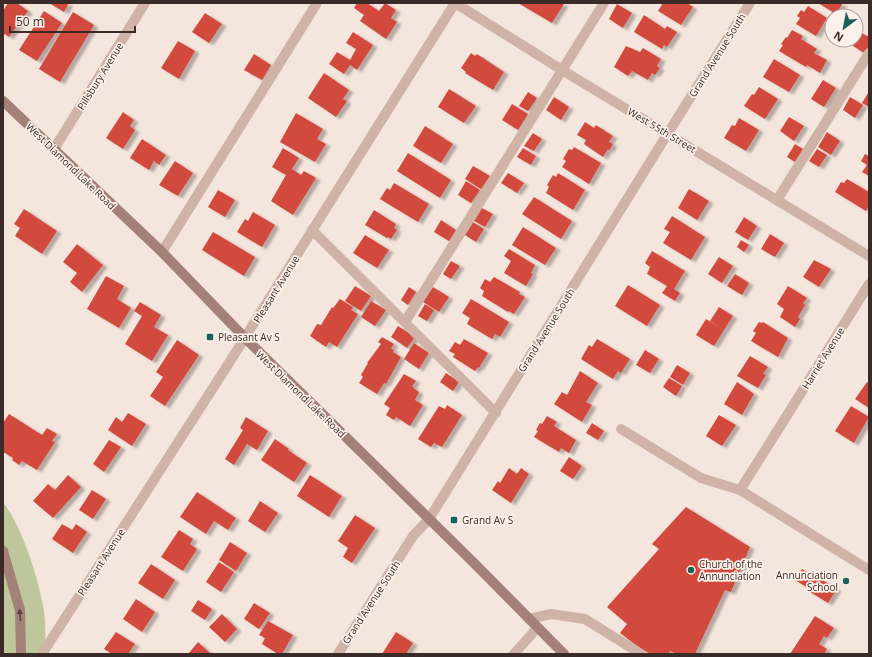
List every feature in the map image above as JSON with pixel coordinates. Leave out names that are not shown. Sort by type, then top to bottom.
[{"type":"street","name":"Pillsbury Avenue","points":[[54,150],[145,3]]},
{"type":"street","points":[[162,252],[317,3]]},
{"type":"street","name":"West 55th Street","points":[[455,3],[562,70],[869,256]]},
{"type":"street","name":"Pleasant Avenue","points":[[42,654],[244,338],[455,3]]},
{"type":"street","points":[[405,322],[604,3]]},
{"type":"street","name":"Grand Avenue South","points":[[338,654],[413,536],[429,519],[750,3]]},
{"type":"street","points":[[777,200],[869,54]]},
{"type":"street","name":"West Diamond Lake Road","points":[[3,101],[162,252],[244,338],[429,519],[564,654]]},
{"type":"street","points":[[312,230],[496,413]]},
{"type":"street","name":"Harriet Avenue","points":[[740,490],[869,284]]},
{"type":"street","points":[[621,429],[701,478],[740,490],[869,570]]},
{"type":"street","points":[[3,551],[20,610],[21,654]]},
{"type":"street","points":[[529,619],[551,614],[585,619],[641,654]]},
{"type":"street","points":[[514,654],[537,628]]},
{"type":"green space","points":[[3,502],[10,512],[22,537],[37,579],[44,611],[46,654],[3,654]]},
{"type":"building","points":[[8,3],[17,3],[28,11],[9,37],[3,33],[3,11]]},
{"type":"building","points":[[49,3],[69,3],[64,12]]},
{"type":"building","points":[[357,3],[367,3],[379,11],[385,3],[396,10],[391,18],[397,22],[386,39],[360,21],[364,15],[354,8]]},
{"type":"building","points":[[518,3],[563,3],[564,4],[552,23]]},
{"type":"building","points":[[663,3],[687,3],[693,7],[681,25],[658,11]]},
{"type":"building","points":[[818,3],[843,3],[840,8],[826,8]]},
{"type":"building","points":[[617,4],[632,13],[623,28],[609,19]]},
{"type":"building","points":[[808,6],[824,16],[824,23],[816,36],[796,24],[800,18],[797,16],[801,10],[804,12]]},
{"type":"building","points":[[44,11],[62,23],[37,61],[19,50]]},
{"type":"building","points":[[73,12],[94,25],[60,82],[39,69]]},
{"type":"building","points":[[205,13],[222,24],[209,43],[192,32]]},
{"type":"building","points":[[644,15],[665,29],[667,26],[677,32],[667,47],[664,45],[662,49],[634,32]]},
{"type":"building","points":[[792,30],[803,36],[801,39],[817,49],[814,53],[827,60],[820,73],[807,65],[806,67],[779,51],[783,45],[781,44]]},
{"type":"building","points":[[353,32],[373,45],[357,70],[350,65],[344,74],[329,64],[337,52],[350,60],[356,49],[346,43]]},
{"type":"building","points":[[864,34],[869,37],[869,46],[864,53],[856,48],[864,48]]},
{"type":"building","points":[[178,41],[195,51],[179,79],[161,68]]},
{"type":"building","points":[[626,46],[640,52],[643,48],[661,59],[657,66],[660,68],[655,75],[652,73],[648,80],[632,71],[628,76],[614,67]]},
{"type":"building","points":[[471,53],[475,56],[477,54],[504,72],[493,90],[465,73],[466,72],[461,68]]},
{"type":"building","points":[[254,54],[271,65],[262,80],[244,70]]},
{"type":"building","points":[[774,59],[800,75],[789,92],[763,77]]},
{"type":"building","points":[[324,73],[349,90],[343,99],[347,101],[336,117],[308,98]]},
{"type":"building","points":[[823,80],[836,88],[824,107],[811,99]]},
{"type":"building","points":[[759,87],[778,99],[765,119],[744,106]]},
{"type":"building","points":[[449,89],[476,106],[464,123],[438,107]]},
{"type":"building","points":[[528,92],[537,98],[528,111],[519,106]]},
{"type":"building","points":[[868,93],[869,94],[869,107],[862,103]]},
{"type":"building","points":[[554,97],[569,107],[561,120],[546,110]]},
{"type":"building","points":[[850,97],[863,105],[855,118],[843,110]]},
{"type":"building","points":[[512,104],[528,114],[518,130],[502,120]]},
{"type":"building","points":[[123,112],[134,120],[130,126],[135,130],[123,149],[106,138]]},
{"type":"building","points":[[296,113],[323,129],[317,139],[326,144],[315,162],[280,142]]},
{"type":"building","points":[[789,117],[804,126],[794,141],[780,131]]},
{"type":"building","points":[[739,118],[759,130],[746,151],[724,138],[732,125],[735,126]]},
{"type":"building","points":[[585,122],[594,128],[596,125],[613,136],[609,142],[613,144],[603,157],[584,144],[586,140],[577,135]]},
{"type":"building","points":[[425,126],[453,144],[441,163],[413,146]]},
{"type":"building","points":[[827,132],[840,141],[831,155],[818,147]]},
{"type":"building","points":[[533,133],[542,139],[534,151],[524,146]]},
{"type":"building","points":[[142,139],[166,155],[159,165],[154,161],[149,170],[130,158]]},
{"type":"building","points":[[795,144],[803,149],[795,162],[787,157]]},
{"type":"building","points":[[574,147],[601,163],[589,184],[562,167],[566,161],[563,159],[569,149],[572,150]]},
{"type":"building","points":[[283,148],[299,158],[292,169],[301,175],[304,171],[316,178],[293,215],[271,201],[286,175],[272,167]]},
{"type":"building","points":[[523,148],[536,156],[531,165],[517,157]]},
{"type":"building","points":[[817,149],[827,155],[819,167],[809,161]]},
{"type":"building","points":[[408,153],[451,180],[440,198],[397,171]]},
{"type":"building","points":[[865,154],[869,156],[869,176],[862,172],[867,165],[861,161]]},
{"type":"building","points":[[175,161],[193,173],[178,196],[159,185]]},
{"type":"building","points":[[473,166],[490,176],[481,189],[465,179]]},
{"type":"building","points":[[508,173],[524,183],[517,193],[501,183]]},
{"type":"building","points":[[558,173],[585,190],[573,210],[546,193],[549,187],[547,185],[553,175],[556,177]]},
{"type":"building","points":[[847,179],[869,192],[869,205],[866,211],[835,192],[841,182],[844,183]]},
{"type":"building","points":[[466,181],[480,190],[471,203],[458,195]]},
{"type":"building","points":[[394,183],[429,204],[418,222],[380,199],[387,188],[390,190]]},
{"type":"building","points":[[689,189],[709,201],[697,220],[678,208]]},
{"type":"building","points":[[218,190],[235,200],[225,217],[208,207]]},
{"type":"building","points":[[534,197],[572,221],[561,239],[522,214]]},
{"type":"building","points":[[482,208],[493,214],[485,227],[474,221]]},
{"type":"building","points":[[24,209],[57,231],[42,254],[15,236],[20,228],[14,224]]},
{"type":"building","points":[[374,210],[396,224],[394,228],[397,230],[391,239],[365,225]]},
{"type":"building","points":[[253,212],[275,225],[262,247],[237,232],[245,219],[248,221]]},
{"type":"building","points":[[672,216],[705,237],[691,260],[663,243],[670,232],[664,229]]},
{"type":"building","points":[[744,217],[757,226],[748,240],[735,232]]},
{"type":"building","points":[[441,220],[456,230],[449,241],[434,232]]},
{"type":"building","points":[[473,222],[484,229],[476,242],[465,235]]},
{"type":"building","points":[[523,227],[556,248],[545,265],[512,245]]},
{"type":"building","points":[[213,232],[255,257],[244,276],[202,250]]},
{"type":"building","points":[[770,234],[784,243],[775,257],[761,249]]},
{"type":"building","points":[[365,235],[389,250],[377,268],[353,253]]},
{"type":"building","points":[[741,240],[749,245],[744,252],[737,247]]},
{"type":"building","points":[[77,244],[103,265],[82,292],[70,282],[77,273],[63,262]]},
{"type":"building","points":[[509,249],[535,265],[531,273],[533,274],[526,286],[504,273],[511,261],[504,256]]},
{"type":"building","points":[[652,251],[685,271],[674,289],[680,293],[675,301],[662,293],[667,286],[647,274],[650,267],[645,263]]},
{"type":"building","points":[[719,257],[733,266],[722,283],[708,274]]},
{"type":"building","points":[[814,260],[831,269],[819,287],[803,277]]},
{"type":"building","points":[[451,261],[460,266],[451,279],[443,274]]},
{"type":"building","points":[[735,274],[749,283],[742,295],[727,286]]},
{"type":"building","points":[[106,276],[124,286],[117,299],[131,308],[119,328],[87,309]]},
{"type":"building","points":[[494,277],[520,292],[519,294],[525,297],[514,314],[482,296],[484,291],[480,288],[485,279],[490,282]]},
{"type":"building","points":[[628,285],[660,305],[647,326],[615,306]]},
{"type":"building","points":[[355,286],[371,296],[361,311],[345,301]]},
{"type":"building","points":[[788,286],[807,298],[803,303],[805,305],[798,317],[800,319],[795,327],[780,317],[784,309],[777,304]]},
{"type":"building","points":[[409,287],[416,292],[408,305],[401,300]]},
{"type":"building","points":[[433,287],[449,297],[439,312],[423,302]]},
{"type":"building","points":[[340,299],[353,307],[351,310],[358,314],[337,347],[329,342],[326,347],[310,336],[317,324],[321,325],[332,307],[333,308]]},
{"type":"building","points":[[471,299],[509,322],[500,337],[495,334],[492,339],[467,324],[470,318],[462,313]]},
{"type":"building","points":[[371,301],[386,310],[375,326],[361,317]]},
{"type":"building","points":[[140,302],[161,315],[154,327],[168,335],[152,361],[125,344],[142,316],[134,311]]},
{"type":"building","points":[[425,304],[434,310],[427,321],[418,316]]},
{"type":"building","points":[[719,307],[733,316],[724,330],[710,321]]},
{"type":"building","points":[[706,319],[724,330],[714,346],[696,335]]},
{"type":"building","points":[[759,322],[763,322],[788,338],[778,357],[751,341],[756,333],[753,331]]},
{"type":"building","points":[[398,326],[415,337],[407,348],[391,337]]},
{"type":"building","points":[[382,337],[394,344],[391,348],[394,350],[393,352],[401,357],[386,384],[384,383],[377,394],[359,383],[363,377],[361,375],[367,363],[381,344],[378,342]]},
{"type":"building","points":[[464,339],[488,353],[479,368],[478,367],[475,371],[453,357],[455,354],[449,351],[455,342],[460,345]]},
{"type":"building","points":[[597,339],[630,359],[621,373],[618,371],[613,379],[581,359],[589,345],[592,347]]},
{"type":"building","points":[[177,340],[199,355],[165,406],[150,396],[163,377],[156,372]]},
{"type":"building","points":[[414,343],[429,353],[419,369],[404,359]]},
{"type":"building","points":[[645,350],[659,359],[650,373],[636,365]]},
{"type":"building","points":[[750,356],[768,367],[763,374],[766,375],[758,388],[737,376]]},
{"type":"building","points":[[677,365],[690,373],[683,385],[670,377]]},
{"type":"building","points":[[580,371],[598,383],[586,402],[592,405],[582,422],[554,404],[562,392],[567,395]]},
{"type":"building","points":[[446,373],[459,382],[453,391],[440,382]]},
{"type":"building","points":[[404,374],[416,381],[412,386],[419,392],[415,400],[423,405],[410,426],[396,417],[394,420],[386,415],[390,408],[384,404]]},
{"type":"building","points":[[669,378],[682,386],[676,396],[663,387]]},
{"type":"building","points":[[737,382],[754,394],[742,415],[724,404]]},
{"type":"building","points":[[867,382],[869,383],[869,408],[855,399]]},
{"type":"building","points":[[447,405],[462,415],[442,447],[434,443],[431,447],[418,439],[439,406],[445,409]]},
{"type":"building","points":[[851,406],[869,417],[854,443],[835,431]]},
{"type":"building","points":[[128,413],[146,424],[132,446],[108,430],[116,417],[122,422]]},
{"type":"building","points":[[9,414],[42,435],[47,428],[57,434],[52,441],[55,442],[37,470],[22,461],[19,465],[12,460],[13,458],[3,452],[3,423]]},
{"type":"building","points":[[719,415],[736,425],[722,446],[706,436]]},
{"type":"building","points":[[547,416],[557,422],[554,426],[576,440],[569,453],[561,448],[559,452],[534,437],[538,431],[536,430],[540,423],[542,424]]},
{"type":"building","points":[[246,417],[268,431],[257,450],[247,444],[234,465],[225,459],[243,430],[240,428]]},
{"type":"building","points":[[592,423],[604,431],[598,440],[586,433]]},
{"type":"building","points":[[275,439],[307,463],[294,482],[261,460]]},
{"type":"building","points":[[109,440],[121,447],[104,472],[93,464]]},
{"type":"building","points":[[569,457],[582,466],[573,479],[560,471]]},
{"type":"building","points":[[509,468],[517,474],[521,468],[529,474],[511,503],[492,490],[498,481],[500,483]]},
{"type":"building","points":[[68,475],[81,487],[53,518],[33,501],[48,484],[55,490]]},
{"type":"building","points":[[310,475],[342,496],[329,517],[297,496]]},
{"type":"building","points":[[92,490],[106,499],[93,519],[79,510]]},
{"type":"building","points":[[197,492],[236,518],[228,530],[214,521],[206,534],[180,517]]},
{"type":"building","points":[[260,501],[278,513],[265,532],[248,521]]},
{"type":"building","name":"Church of the Annunciation","points":[[686,507],[750,547],[731,592],[725,590],[695,654],[677,654],[670,651],[669,654],[651,654],[641,649],[620,633],[627,624],[607,607],[659,549],[652,544]]},
{"type":"building","points":[[355,515],[375,528],[352,563],[343,557],[348,548],[338,541]]},
{"type":"building","points":[[62,524],[72,530],[76,524],[87,532],[73,553],[52,539]]},
{"type":"building","points":[[179,530],[193,539],[190,544],[197,549],[183,571],[161,557]]},
{"type":"building","points":[[230,542],[247,553],[236,571],[219,560]]},
{"type":"building","points":[[219,562],[234,572],[221,592],[206,582]]},
{"type":"building","points":[[151,564],[175,580],[163,599],[138,583]]},
{"type":"building","points":[[802,569],[837,589],[828,603],[807,590],[808,588],[795,580]]},
{"type":"building","points":[[136,599],[155,612],[142,632],[123,619]]},
{"type":"building","points":[[198,600],[212,609],[205,620],[191,611]]},
{"type":"building","points":[[254,603],[270,613],[259,629],[244,619]]},
{"type":"building","points":[[222,614],[237,629],[225,642],[209,627]]},
{"type":"building","points":[[815,616],[834,628],[827,638],[824,636],[819,644],[827,649],[824,654],[790,654]]},
{"type":"building","points":[[268,621],[293,635],[282,654],[278,654],[262,644],[265,638],[259,635]]},
{"type":"building","points":[[116,632],[135,644],[128,654],[112,654],[104,649]]},
{"type":"building","points":[[396,632],[413,643],[406,654],[382,654]]},
{"type":"building","points":[[198,642],[211,654],[188,654]]},
{"type":"place","name":"Pleasant Av S","points":[[210,337]]},
{"type":"place","name":"Grand Av S","points":[[454,520]]},
{"type":"place","name":"Church of the Annunciation","points":[[691,570]]},
{"type":"place","name":"Annunciation School","points":[[846,581]]}]
